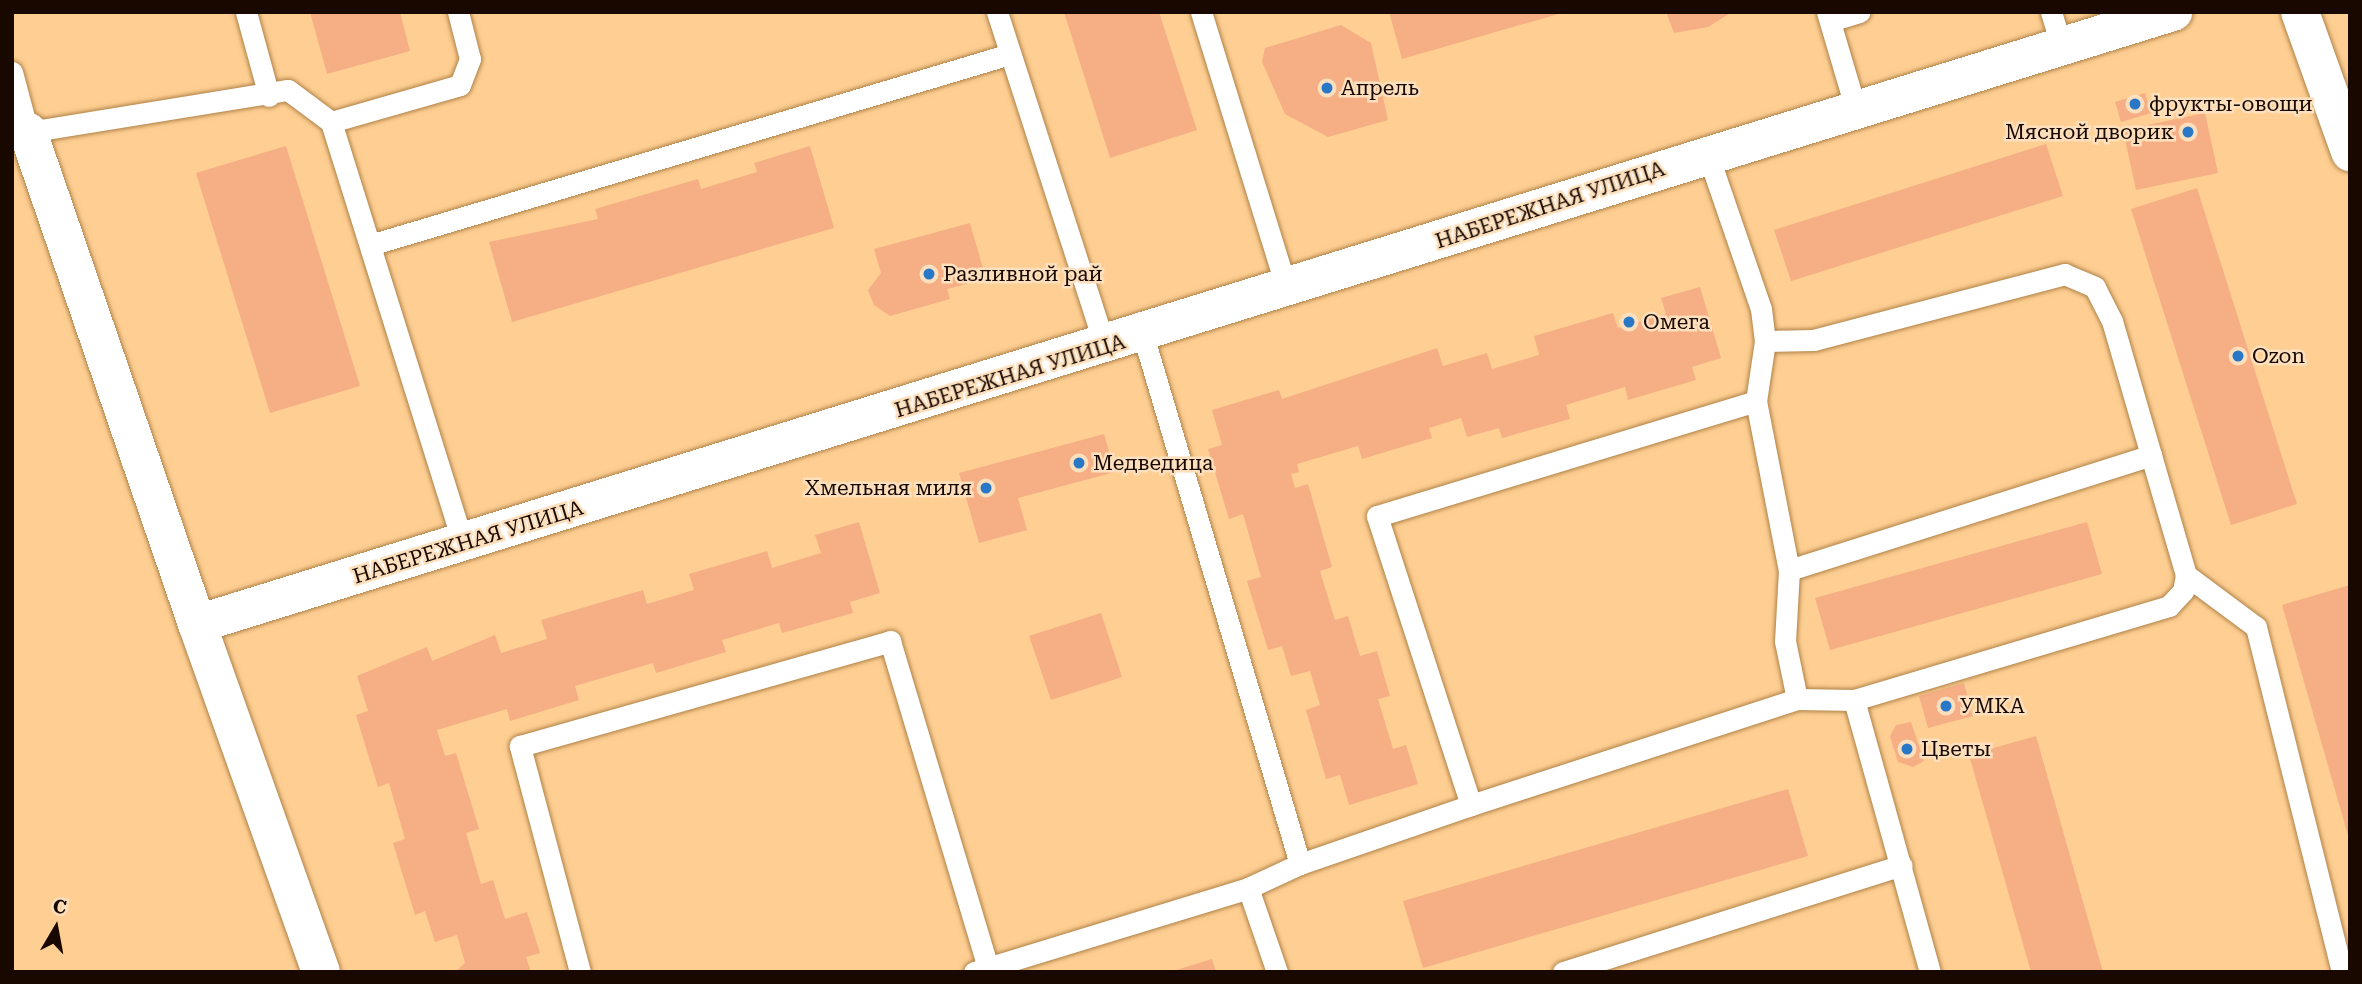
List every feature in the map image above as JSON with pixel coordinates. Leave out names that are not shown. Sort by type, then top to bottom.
[{"type":"street","name":"НАБЕРЕЖНАЯ УЛИЦА","points":[[197,624],[1105,347],[1856,110],[2057,30],[2173,12]]},
{"type":"street","points":[[2300,12],[2348,145]]},
{"type":"street","points":[[20,131],[321,972]]},
{"type":"lane","points":[[246,12],[269,96]]},
{"type":"lane","points":[[331,122],[460,85],[470,59],[458,12]]},
{"type":"lane","points":[[997,12],[1105,347]]},
{"type":"lane","points":[[1200,12],[1287,290]]},
{"type":"lane","points":[[1856,110],[1828,17],[1860,12]]},
{"type":"lane","points":[[370,245],[1010,54]]},
{"type":"lane","points":[[12,72],[20,131],[269,96],[288,90],[331,122],[463,544]]},
{"type":"lane","points":[[1708,155],[1762,309],[1765,341],[1756,401],[1789,570],[1785,641],[1797,699]]},
{"type":"lane","points":[[580,972],[520,746],[890,641],[981,970],[1248,888],[1300,864],[1471,805],[1797,699],[1854,700],[2169,606],[2183,591],[2186,575],[2112,321],[2095,287],[2065,274],[1814,340],[1765,341]]},
{"type":"lane","points":[[1143,334],[1300,864]]},
{"type":"lane","points":[[1471,805],[1377,516],[1756,401]]},
{"type":"lane","points":[[1789,570],[2151,455]]},
{"type":"lane","points":[[2186,575],[2256,626],[2342,972]]},
{"type":"lane","points":[[1854,700],[1930,972]]},
{"type":"lane","points":[[1563,972],[1902,865]]},
{"type":"lane","points":[[1248,888],[1277,972]]},
{"type":"building","points":[[310,12],[400,12],[410,51],[327,74]]},
{"type":"building","points":[[1064,12],[1159,12],[1197,130],[1110,158]]},
{"type":"building","points":[[1389,12],[1561,12],[1562,13],[1402,59]]},
{"type":"building","points":[[1666,12],[1732,12],[1708,27],[1674,33]]},
{"type":"building","name":"Апрель","points":[[1341,25],[1371,43],[1388,120],[1328,137],[1285,114],[1262,62],[1265,48]]},
{"type":"building","points":[[2145,93],[2151,113],[2121,122],[2115,102]]},
{"type":"building","points":[[2205,113],[2218,173],[2136,190],[2123,130]]},
{"type":"building","points":[[2046,144],[2063,196],[1791,281],[1774,230]]},
{"type":"building","points":[[286,146],[360,386],[270,413],[196,173]]},
{"type":"building","points":[[810,146],[834,228],[512,322],[489,242],[598,219],[595,209],[698,179],[701,189],[757,172],[754,163]]},
{"type":"building","points":[[2197,188],[2297,504],[2231,525],[2131,209]]},
{"type":"building","points":[[970,223],[986,279],[947,289],[950,299],[890,316],[874,305],[868,290],[881,273],[874,249]]},
{"type":"building","points":[[1700,287],[1721,358],[1692,367],[1696,380],[1628,400],[1625,387],[1566,405],[1570,419],[1502,438],[1499,428],[1467,437],[1461,418],[1429,428],[1432,438],[1362,459],[1358,446],[1297,464],[1299,472],[1291,474],[1295,488],[1308,484],[1332,567],[1320,571],[1335,620],[1348,616],[1360,656],[1377,651],[1390,696],[1378,699],[1393,749],[1406,745],[1418,784],[1349,805],[1340,775],[1326,779],[1306,710],[1320,705],[1310,671],[1291,676],[1282,646],[1268,650],[1247,581],[1261,577],[1243,514],[1229,519],[1208,449],[1222,445],[1212,410],[1279,390],[1282,399],[1437,348],[1443,366],[1487,353],[1492,369],[1539,355],[1534,336],[1613,313],[1618,328],[1666,314],[1661,298]]},
{"type":"building","points":[[1104,434],[1115,472],[1018,498],[1027,530],[979,543],[959,473]]},
{"type":"building","points":[[859,522],[880,593],[850,602],[853,613],[782,633],[779,623],[722,640],[726,652],[656,673],[653,663],[575,686],[579,700],[510,721],[507,709],[437,730],[445,756],[456,753],[479,829],[466,833],[481,884],[493,880],[505,919],[527,912],[540,953],[526,957],[531,972],[455,972],[465,963],[457,935],[435,942],[425,911],[415,915],[393,843],[405,839],[389,783],[378,787],[356,715],[368,711],[357,676],[427,647],[432,661],[495,635],[501,653],[547,639],[541,620],[643,590],[647,604],[694,590],[689,574],[767,551],[772,568],[821,553],[815,535]]},
{"type":"building","points":[[2087,522],[2102,574],[1830,650],[1815,598]]},
{"type":"building","points":[[2350,585],[2350,839],[2349,839],[2282,605]]},
{"type":"building","points":[[1101,613],[1122,677],[1051,700],[1029,636]]},
{"type":"building","name":"УМКА","points":[[1964,683],[1973,716],[1928,728],[1919,696]]},
{"type":"building","name":"Цветы","points":[[1911,722],[1924,761],[1913,767],[1898,762],[1890,736],[1896,725]]},
{"type":"building","points":[[2036,736],[2103,972],[2031,972],[1969,755]]},
{"type":"building","points":[[1788,789],[1808,856],[1423,968],[1403,901]]},
{"type":"building","points":[[1212,959],[1216,972],[1173,972],[1173,971]]},
{"type":"place","name":"Апрель","points":[[1327,88]]},
{"type":"place","name":"фрукты-овощи","points":[[2135,104]]},
{"type":"place","name":"Мясной дворик","points":[[2188,132]]},
{"type":"place","name":"Разливной рай","points":[[929,274]]},
{"type":"place","name":"Омега","points":[[1629,322]]},
{"type":"place","name":"Ozon","points":[[2238,356]]},
{"type":"place","name":"Медведица","points":[[1079,463]]},
{"type":"place","name":"Хмельная миля","points":[[986,488]]},
{"type":"place","name":"УМКА","points":[[1946,706]]},
{"type":"place","name":"Цветы","points":[[1907,749]]}]
